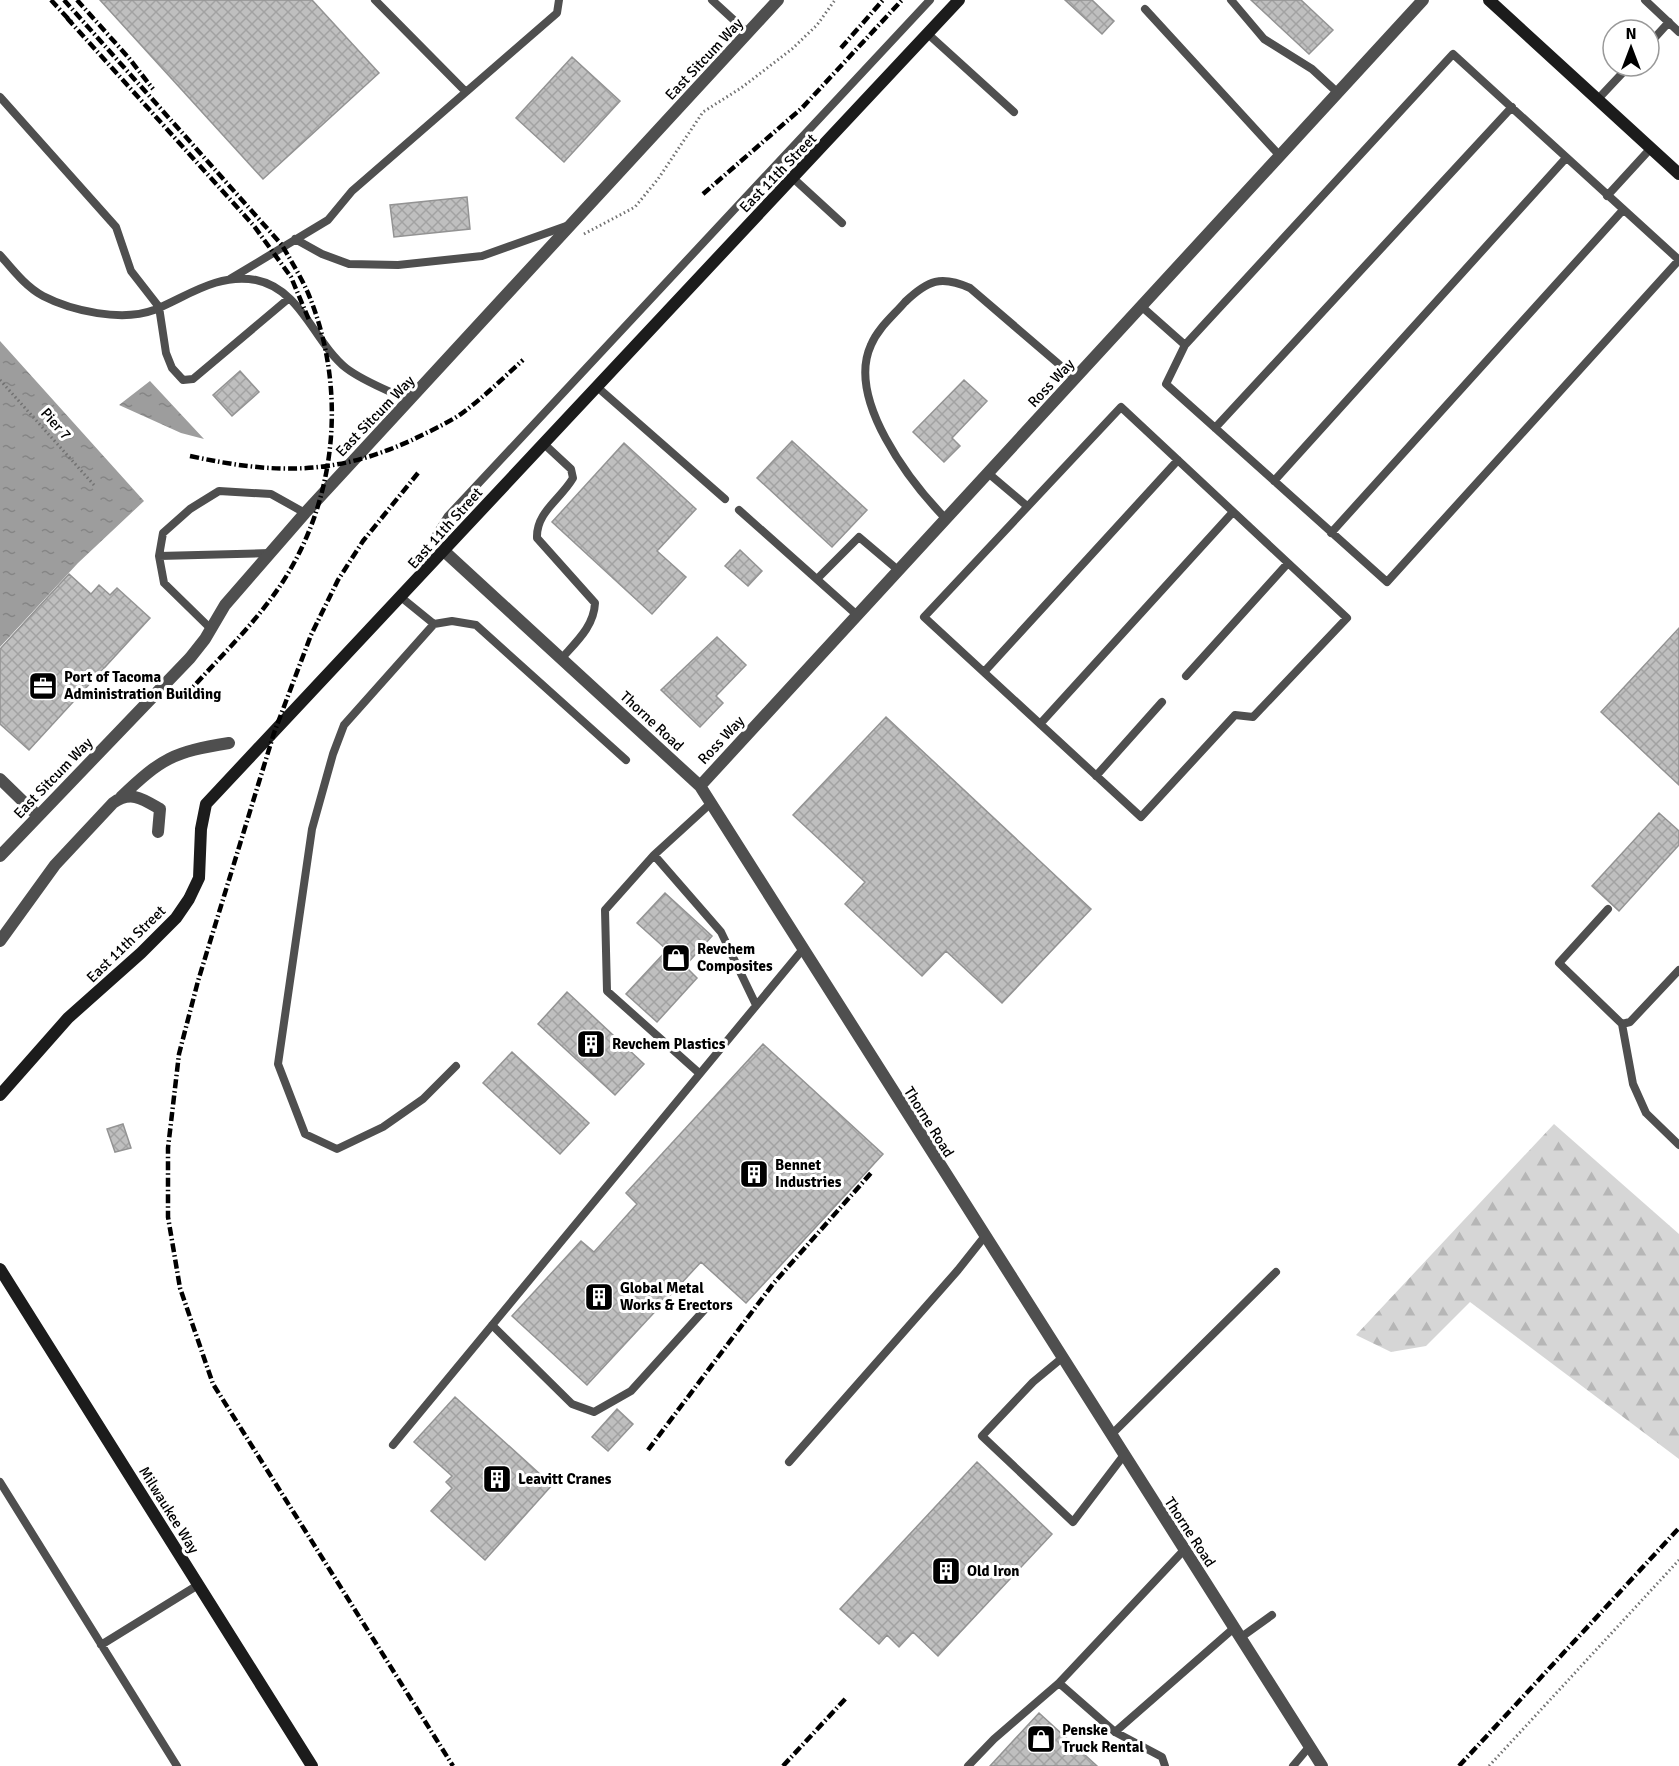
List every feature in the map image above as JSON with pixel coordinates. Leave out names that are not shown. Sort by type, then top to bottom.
[{"type":"street","name":"East Sitcum Way","points":[[0,855],[190,658],[206,639],[210,628],[225,605],[305,513],[778,0]]},
{"type":"street","name":"East 11th Street","points":[[0,1095],[68,1018],[141,953],[176,918],[193,893],[199,878],[201,829],[206,804],[402,598],[596,386],[794,179],[959,0]]},
{"type":"street","name":"Ross Way","points":[[700,786],[1423,0]]},
{"type":"street","points":[[1489,0],[1679,174]]},
{"type":"street","name":"Thorne Road","points":[[444,551],[700,786],[1322,1766]]},
{"type":"street","points":[[0,941],[55,865],[100,814],[153,766],[185,750],[229,743]]},
{"type":"street","points":[[0,779],[38,815]]},
{"type":"street","points":[[121,797],[135,795],[160,809],[158,832]]},
{"type":"street","name":"Milwaukee Way","points":[[0,1269],[312,1766]]},
{"type":"lane","points":[[375,0],[466,92]]},
{"type":"lane","points":[[0,255],[42,296],[74,307],[110,314],[133,315],[159,307],[194,289],[230,279],[328,220],[352,191],[557,13],[559,0]]},
{"type":"lane","points":[[712,0],[748,33]]},
{"type":"lane","points":[[444,551],[436,535],[448,516],[930,0]]},
{"type":"lane","points":[[1231,0],[1264,39],[1312,69],[1338,93]]},
{"type":"lane","points":[[1645,0],[1679,32]]},
{"type":"lane","points":[[1145,9],[1280,156]]},
{"type":"lane","points":[[1661,31],[1669,22]]},
{"type":"lane","points":[[928,34],[1014,112]]},
{"type":"lane","points":[[1453,54],[1512,108],[1678,260],[1387,582],[1166,384],[1185,345],[1453,54]]},
{"type":"lane","points":[[1598,99],[1618,78]]},
{"type":"lane","points":[[0,98],[116,227],[131,271],[159,307],[163,342],[172,368],[183,380],[193,379],[288,299]]},
{"type":"lane","points":[[1215,428],[1512,108]]},
{"type":"lane","points":[[1608,196],[1651,148]]},
{"type":"lane","points":[[1274,481],[1566,158]]},
{"type":"lane","points":[[794,179],[842,224]]},
{"type":"lane","points":[[1331,532],[1623,210]]},
{"type":"lane","points":[[295,239],[322,254],[350,264],[398,265],[482,256],[573,223]]},
{"type":"lane","points":[[230,279],[257,280],[276,287],[309,320],[345,368],[410,401]]},
{"type":"lane","points":[[946,519],[903,468],[868,397],[866,369],[869,347],[878,330],[918,289],[935,281],[952,280],[970,288],[1075,378]]},
{"type":"lane","points":[[1141,306],[1185,345]]},
{"type":"lane","points":[[596,386],[725,500]]},
{"type":"lane","points":[[1121,407],[1178,460],[1347,618],[1253,717],[1235,715],[1141,817],[924,617],[1121,407]]},
{"type":"lane","points":[[543,443],[571,469],[573,478],[541,518],[537,527],[537,538],[595,603],[594,616],[589,626],[562,658]]},
{"type":"lane","points":[[984,672],[1178,460]]},
{"type":"lane","points":[[988,473],[1027,506]]},
{"type":"lane","points":[[210,628],[164,583],[159,556],[163,533],[190,509],[219,491],[271,494],[305,513]]},
{"type":"lane","points":[[739,510],[857,615]]},
{"type":"lane","points":[[1040,724],[1233,512]]},
{"type":"lane","points":[[817,579],[859,537],[898,570]]},
{"type":"lane","points":[[159,556],[270,553]]},
{"type":"lane","points":[[1186,676],[1288,563]]},
{"type":"lane","points":[[402,598],[434,624]]},
{"type":"lane","points":[[456,1066],[423,1099],[383,1127],[337,1149],[305,1134],[278,1064],[312,829],[333,754],[344,725],[434,624],[452,621],[476,625],[626,760]]},
{"type":"lane","points":[[1096,776],[1162,702]]},
{"type":"lane","points":[[699,1073],[607,991],[604,910],[654,855],[711,803]]},
{"type":"lane","points":[[654,855],[721,932],[756,1005]]},
{"type":"lane","points":[[1608,909],[1559,963],[1622,1024],[1633,1084],[1646,1113],[1679,1145]]},
{"type":"lane","points":[[393,1445],[803,949]]},
{"type":"lane","points":[[1622,1024],[1630,1022],[1679,970]]},
{"type":"lane","points":[[789,1462],[958,1270],[985,1236]]},
{"type":"lane","points":[[1111,1436],[1276,1272]]},
{"type":"lane","points":[[492,1325],[572,1404],[594,1412],[631,1391],[706,1308]]},
{"type":"lane","points":[[1062,1358],[1033,1382],[982,1436],[1073,1522],[1124,1455]]},
{"type":"lane","points":[[0,1482],[177,1766]]},
{"type":"lane","points":[[968,1766],[994,1739],[1059,1683],[1184,1550]]},
{"type":"lane","points":[[101,1645],[198,1585]]},
{"type":"lane","points":[[1115,1732],[1237,1633],[1272,1614]]},
{"type":"lane","points":[[1059,1683],[1115,1732],[1162,1757],[1165,1766]]},
{"type":"lane","points":[[1293,1766],[1310,1747]]},
{"type":"path","points":[[578,237],[635,207],[658,179],[703,112],[741,88],[792,49],[817,25],[835,0]]},
{"type":"path","name":"Pier 7","points":[[0,380],[94,485]]},
{"type":"path","points":[[1489,1766],[1679,1560]]},
{"type":"green space","points":[[1554,1124],[1679,1234],[1679,1459],[1470,1302],[1426,1346],[1391,1352],[1356,1335]]},
{"type":"water","points":[[0,341],[144,501],[78,563],[0,647]]},
{"type":"water","points":[[150,381],[204,439],[181,433],[119,405]]},
{"type":"building","points":[[100,0],[312,0],[379,73],[263,179]]},
{"type":"building","points":[[1065,0],[1092,0],[1114,21],[1102,34]]},
{"type":"building","points":[[1251,0],[1301,0],[1333,30],[1309,54]]},
{"type":"building","points":[[572,57],[620,101],[564,162],[516,118]]},
{"type":"building","points":[[467,197],[470,229],[394,237],[390,205]]},
{"type":"building","points":[[240,371],[259,392],[232,416],[213,395]]},
{"type":"building","points":[[964,380],[987,401],[952,438],[960,446],[944,462],[913,432]]},
{"type":"building","points":[[792,441],[867,510],[832,547],[757,478]]},
{"type":"building","points":[[624,443],[696,509],[657,551],[686,577],[652,614],[552,522]]},
{"type":"building","points":[[740,550],[762,571],[748,586],[725,566]]},
{"type":"building","name":"Port of Tacoma Administration Building","points":[[69,574],[91,594],[99,585],[110,595],[117,588],[150,618],[29,750],[0,724],[0,649]]},
{"type":"building","points":[[1679,628],[1679,785],[1601,712]]},
{"type":"building","points":[[717,637],[746,665],[716,696],[723,703],[700,727],[661,690]]},
{"type":"building","points":[[886,717],[1091,909],[1002,1003],[946,951],[922,976],[845,904],[865,882],[793,815]]},
{"type":"building","points":[[1659,813],[1679,831],[1679,845],[1619,911],[1592,886]]},
{"type":"building","name":"Revchem Composites","points":[[665,893],[712,936],[685,966],[697,978],[657,1022],[626,994],[667,950],[637,923]]},
{"type":"building","name":"Revchem Plastics","points":[[567,992],[644,1064],[615,1095],[538,1024]]},
{"type":"building","name":"Bennet Industries","points":[[763,1044],[883,1154],[746,1303],[701,1262],[587,1385],[512,1316],[581,1241],[594,1252],[637,1204],[626,1193]]},
{"type":"building","points":[[512,1052],[589,1123],[560,1154],[483,1083]]},
{"type":"building","points":[[123,1124],[131,1148],[115,1152],[107,1129]]},
{"type":"building","name":"Leavitt Cranes","points":[[455,1397],[552,1485],[485,1560],[431,1511],[452,1488],[446,1482],[452,1476],[414,1442]]},
{"type":"building","points":[[617,1409],[633,1424],[608,1451],[592,1437]]},
{"type":"building","name":"Old Iron","points":[[977,1462],[1052,1534],[938,1656],[913,1632],[899,1647],[887,1635],[879,1644],[840,1609]]},
{"type":"building","name":"Penske Truck Rental","points":[[1039,1713],[1097,1766],[990,1766]]},
{"type":"railway","points":[[51,0],[73,24]]},
{"type":"railway","points":[[64,0],[282,245],[308,293],[321,330],[329,367],[332,405],[330,444],[324,481],[314,518],[299,553],[280,586],[258,615],[184,697]]},
{"type":"railway","points":[[77,0],[153,89]]},
{"type":"railway","points":[[841,48],[883,0]]},
{"type":"railway","points":[[703,194],[802,108],[902,0]]},
{"type":"railway","points":[[67,18],[254,226],[291,277],[309,320]]},
{"type":"railway","points":[[190,456],[276,468],[329,466],[356,460],[412,440],[455,418],[523,360]]},
{"type":"railway","points":[[418,473],[363,541],[338,580],[311,635],[274,733],[198,981],[179,1054],[168,1148],[168,1217],[180,1288],[213,1384],[453,1766]]},
{"type":"railway","points":[[648,1450],[773,1284],[871,1173]]},
{"type":"railway","points":[[1459,1766],[1679,1528]]},
{"type":"railway","points":[[783,1766],[847,1697]]},
{"type":"place","name":"Port of Tacoma Administration Building","points":[[43,686]]},
{"type":"place","name":"Revchem Composites","points":[[676,958]]},
{"type":"place","name":"Revchem Plastics","points":[[591,1044]]},
{"type":"place","name":"Bennet Industries","points":[[754,1174]]},
{"type":"place","name":"Global Metal Works & Erectors","points":[[599,1297]]},
{"type":"place","name":"Leavitt Cranes","points":[[497,1479]]},
{"type":"place","name":"Old Iron","points":[[946,1571]]},
{"type":"place","name":"Penske Truck Rental","points":[[1041,1739]]}]
